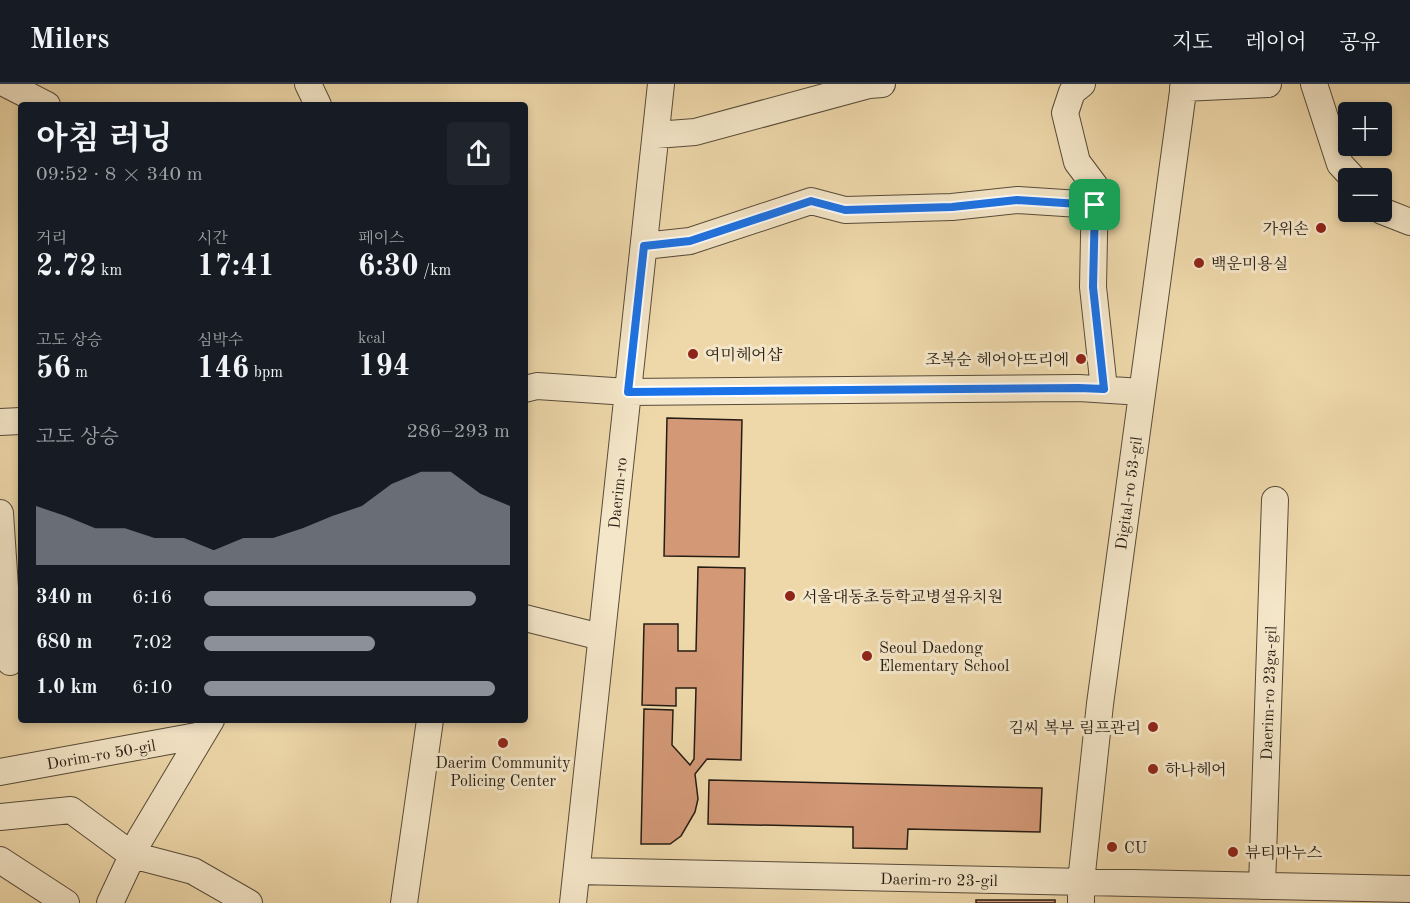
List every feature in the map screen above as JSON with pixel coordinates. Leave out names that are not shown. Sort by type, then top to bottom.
[{"type":"street","points":[[6,84],[41,102]]},
{"type":"street","points":[[308,84],[317,102]]},
{"type":"street","name":"Daerim-ro","points":[[573,903],[661,84]]},
{"type":"street","points":[[656,135],[695,132],[858,88],[882,84]]},
{"type":"street","points":[[1082,84],[1072,92],[1065,113],[1077,162],[1095,186],[1093,287],[1104,389]]},
{"type":"street","points":[[1183,86],[1268,84]]},
{"type":"street","points":[[1314,84],[1340,164],[1344,168]]},
{"type":"street","name":"Digital-ro 53-gil","points":[[1081,893],[1100,704],[1183,86]]},
{"type":"street","points":[[644,246],[690,241],[811,201],[845,210],[952,207],[1017,200],[1095,205]]},
{"type":"street","points":[[1392,215],[1410,222]]},
{"type":"street","points":[[528,388],[537,386],[628,392],[1079,388],[1142,392]]},
{"type":"street","points":[[0,422],[18,421]]},
{"type":"street","name":"Daerim-ro 23ga-gil","points":[[1262,886],[1275,500]]},
{"type":"street","points":[[0,513],[10,662]]},
{"type":"street","points":[[528,619],[601,637]]},
{"type":"street","points":[[404,903],[430,723]]},
{"type":"street","name":"Dorim-ro 50-gil","points":[[0,772],[207,728]]},
{"type":"street","name":"Dorim-ro 50-gil","points":[[110,903],[132,855],[207,728]]},
{"type":"street","points":[[0,817],[71,810],[132,855],[193,871],[249,903]]},
{"type":"street","points":[[0,860],[66,903]]},
{"type":"street","name":"Daerim-ro 23-gil","points":[[577,872],[1081,893],[1262,886],[1410,889]]},
{"type":"building","points":[[667,418],[742,420],[739,557],[664,556]]},
{"type":"building","points":[[698,567],[745,568],[741,760],[707,759],[695,774],[698,799],[695,812],[681,836],[670,844],[641,844],[644,709],[673,710],[672,745],[690,765],[694,759],[696,688],[676,688],[676,706],[642,705],[644,624],[678,624],[678,651],[696,651]]},
{"type":"building","points":[[709,780],[1042,788],[1040,832],[908,829],[907,849],[853,848],[853,827],[708,824]]},
{"type":"building","points":[[976,900],[1055,900],[1055,903],[976,903]]},
{"type":"place","name":"가위손","points":[[1321,228]]},
{"type":"place","name":"백운미용실","points":[[1199,263]]},
{"type":"place","name":"여미헤어샵","points":[[693,354]]},
{"type":"place","name":"조복순 헤어아뜨리에","points":[[1081,359]]},
{"type":"place","name":"서울대동초등학교병설유치원","points":[[790,596]]},
{"type":"place","name":"Seoul Daedong Elementary School","points":[[867,656]]},
{"type":"place","name":"김씨 복부 림프관리","points":[[1153,727]]},
{"type":"place","name":"Daerim Community Policing Center","points":[[503,743]]},
{"type":"place","name":"하나헤어","points":[[1153,769]]},
{"type":"place","name":"CU","points":[[1112,847]]},
{"type":"place","name":"뷰티마누스","points":[[1233,852]]},
{"type":"route","points":[[1017,200],[1095,205],[1093,287],[1104,389],[628,392],[644,246],[690,241],[811,201],[845,210],[952,207],[1017,200]]}]
